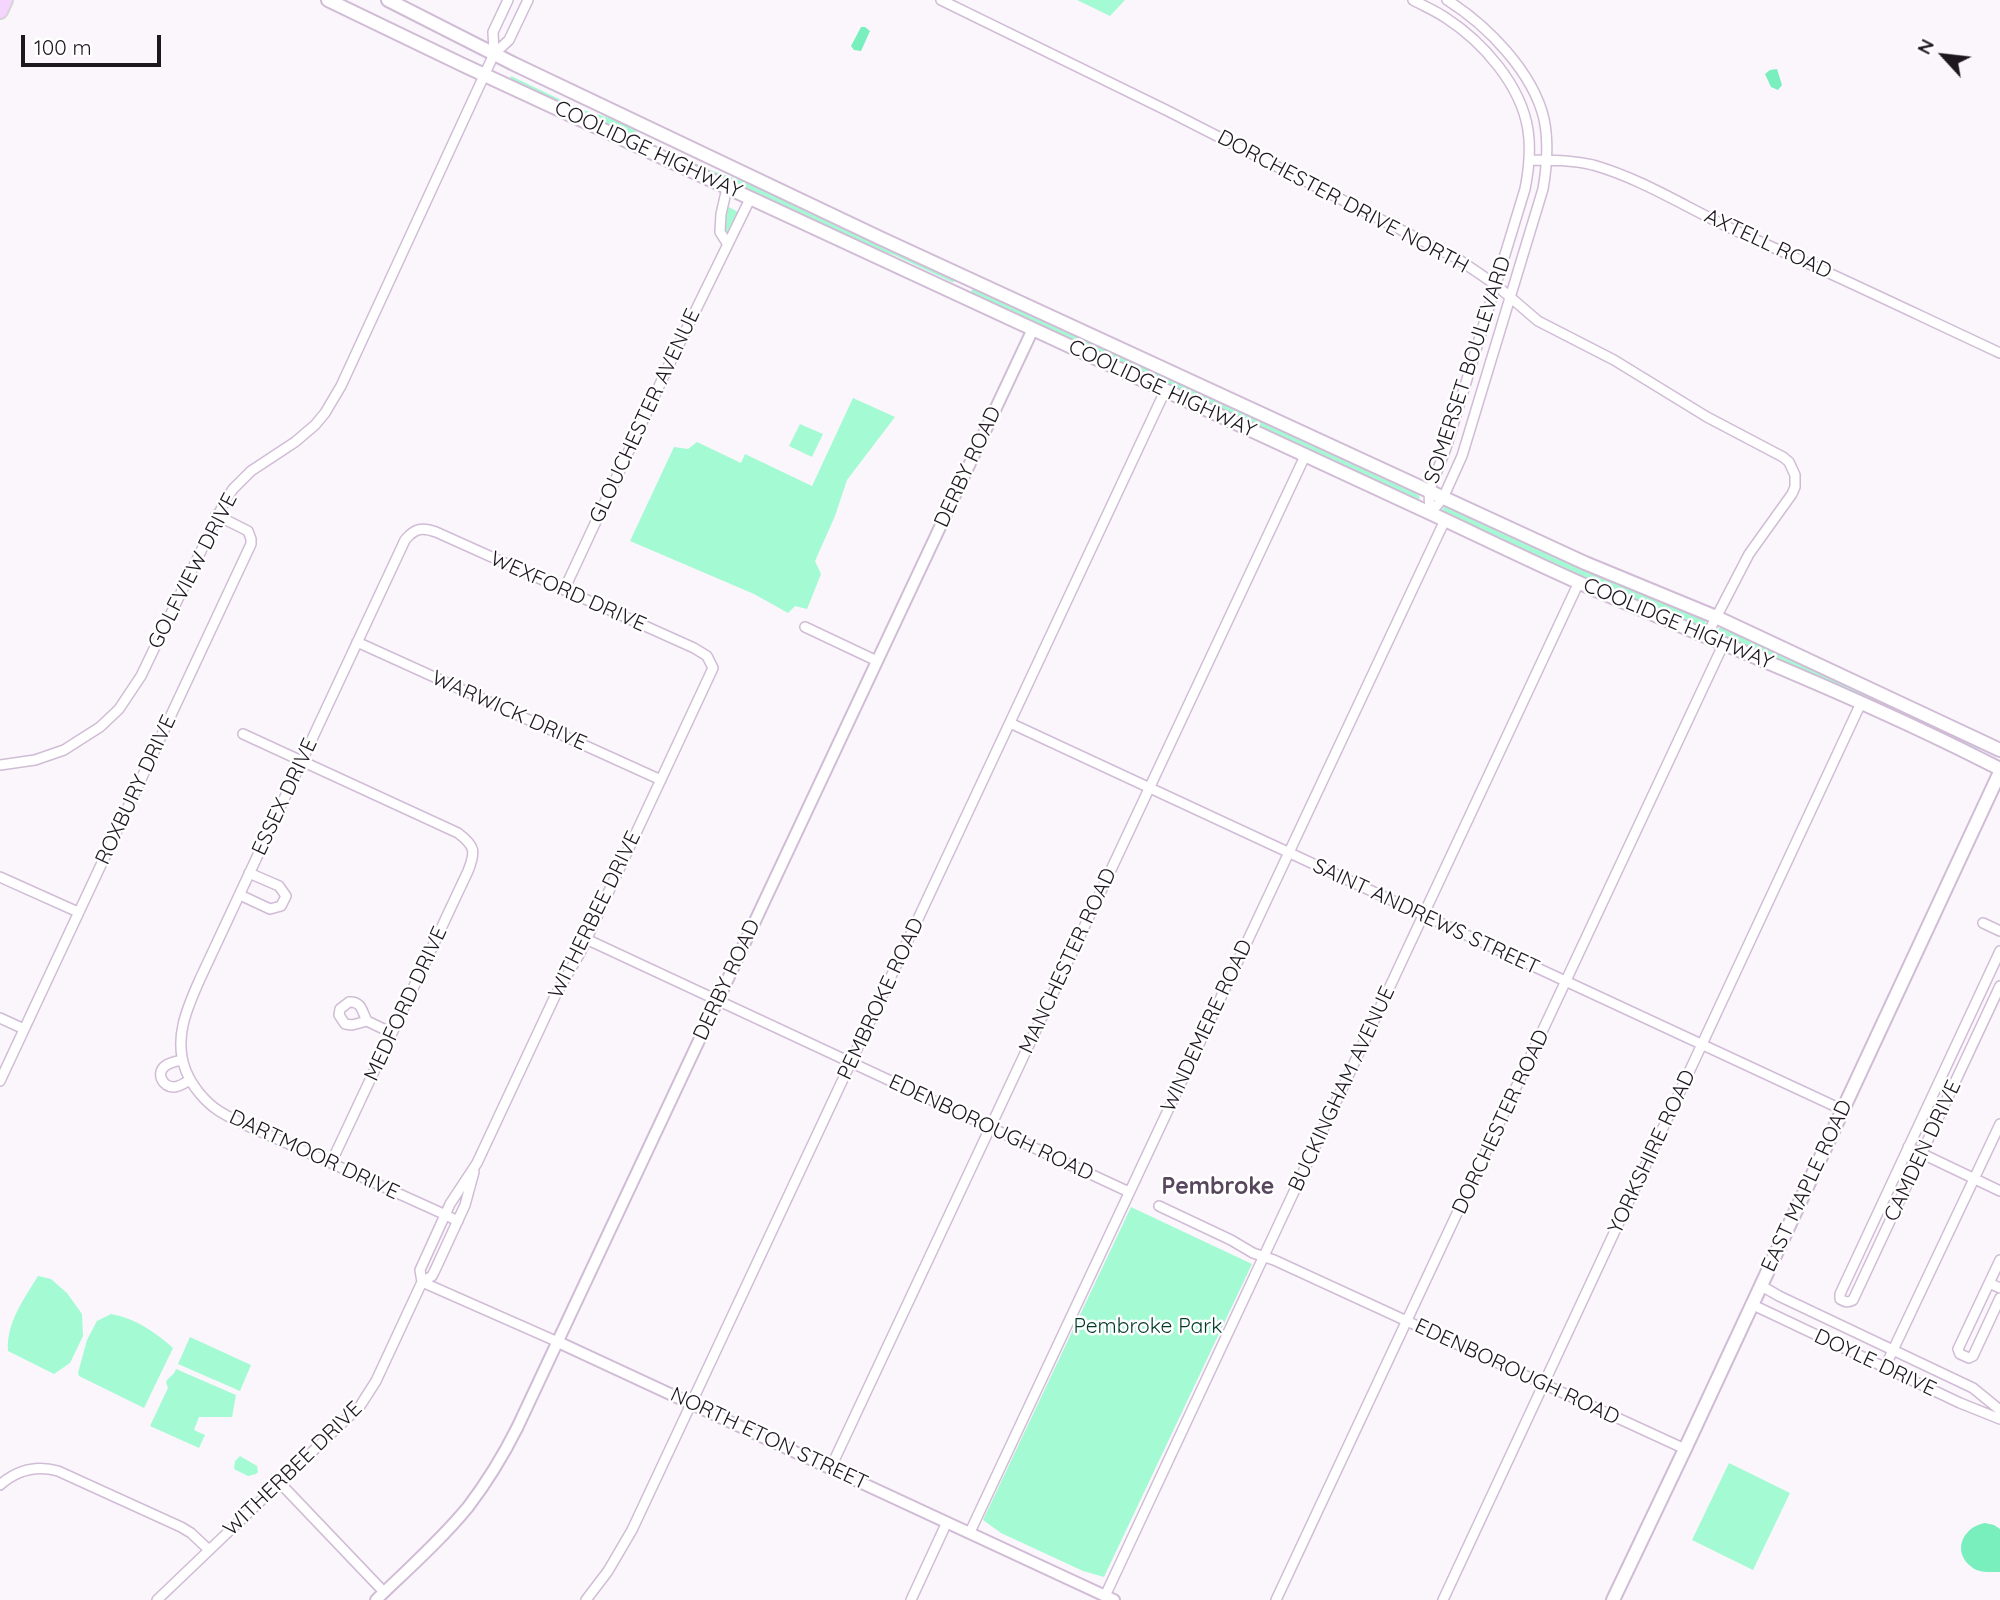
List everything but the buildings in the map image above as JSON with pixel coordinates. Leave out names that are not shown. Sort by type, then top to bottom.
[{"type":"main road","points":[[0,10],[5,0]]},
{"type":"main road","name":"COOLIDGE HIGHWAY","points":[[328,0],[1304,456],[1579,582],[1861,703],[2000,771]]},
{"type":"main road","name":"COOLIDGE HIGHWAY","points":[[388,0],[657,134],[1605,573],[1716,617],[2000,750]]},
{"type":"main road","points":[[640,147],[642,137],[646,133],[657,134]]},
{"type":"main road","points":[[951,293],[960,290],[965,277]]},
{"type":"main road","points":[[1880,712],[1887,696]]},
{"type":"main road","name":"EAST MAPLE ROAD","points":[[1613,1600],[2000,771]]},
{"type":"street","points":[[494,54],[493,32],[508,0]]},
{"type":"street","points":[[494,54],[509,40],[528,0]]},
{"type":"street","name":"DORCHESTER DRIVE NORTH","points":[[942,0],[1168,111],[1458,259],[1549,327],[1614,360],[1707,417],[1783,457],[1795,475],[1795,487],[1752,549],[1716,617]]},
{"type":"street","name":"SOMERSET BOULEVARD","points":[[1413,0],[1446,18],[1471,37],[1499,69],[1523,110],[1530,160],[1525,189],[1496,285],[1446,448],[1429,492],[1430,514]]},
{"type":"street","name":"SOMERSET BOULEVARD","points":[[1430,514],[1443,498],[1462,456],[1543,189],[1547,160],[1543,117],[1513,59],[1479,23],[1447,0]]},
{"type":"street","name":"GOLFVIEW DRIVE","points":[[0,765],[35,760],[64,750],[100,727],[119,709],[141,676],[216,515],[229,495],[260,465],[306,434],[333,400],[494,54]]},
{"type":"street","name":"AXTELL ROAD","points":[[1530,160],[1585,164],[1626,177],[1742,234],[2000,353]]},
{"type":"street","points":[[727,188],[720,232],[727,243]]},
{"type":"street","name":"GLOUCHESTER AVENUE","points":[[564,590],[750,199]]},
{"type":"street","name":"DERBY ROAD","points":[[380,1596],[448,1530],[486,1483],[517,1429],[1033,329]]},
{"type":"street","name":"PEMBROKE ROAD","points":[[586,1600],[632,1530],[1165,391]]},
{"type":"street","name":"MANCHESTER ROAD","points":[[831,1467],[1304,456]]},
{"type":"street","name":"ROXBURY DRIVE","points":[[0,1081],[251,544],[248,531],[216,515]]},
{"type":"street","name":"WINDEMERE ROAD","points":[[970,1532],[1444,520]]},
{"type":"street","name":"WEXFORD DRIVE","points":[[415,531],[425,528],[436,532],[694,648],[707,656],[713,668]]},
{"type":"street","name":"ESSEX DRIVE","points":[[188,1076],[182,1060],[181,1027],[185,1013],[405,540],[415,531]]},
{"type":"street","name":"BUCKINGHAM AVENUE","points":[[1110,1598],[1264,1256],[1579,582]]},
{"type":"street","points":[[1707,635],[1716,617]]},
{"type":"street","points":[[805,627],[877,661]]},
{"type":"street","name":"WARWICK DRIVE","points":[[357,642],[661,780]]},
{"type":"street","name":"DORCHESTER ROAD","points":[[1276,1600],[1724,643]]},
{"type":"street","name":"WITHERBEE DRIVE","points":[[157,1600],[366,1399],[422,1282],[420,1270],[444,1215],[477,1163],[713,668]]},
{"type":"street","name":"YORKSHIRE ROAD","points":[[1443,1600],[1861,703]]},
{"type":"street","name":"SAINT ANDREWS STREET","points":[[1010,723],[1843,1111]]},
{"type":"street","points":[[243,734],[302,761]]},
{"type":"street","name":"MEDFORD DRIVE","points":[[302,761],[458,833],[471,842],[473,855],[468,871],[331,1163]]},
{"type":"street","points":[[240,895],[270,909],[276,909],[284,902],[286,896],[282,888],[249,873]]},
{"type":"street","points":[[0,877],[78,912]]},
{"type":"street","points":[[1983,923],[2000,931]]},
{"type":"street","name":"EDENBOROUGH ROAD","points":[[586,939],[1129,1192]]},
{"type":"street","name":"CAMDEN DRIVE","points":[[2000,951],[1870,1227],[1840,1299],[1848,1302],[1853,1300],[2000,986]]},
{"type":"street","points":[[0,1018],[24,1029]]},
{"type":"street","points":[[368,1021],[393,1033]]},
{"type":"street","points":[[182,1060],[163,1067],[160,1073],[162,1080],[172,1087],[188,1076]]},
{"type":"street","name":"CAMDEN DRIVE","points":[[1948,1062],[1962,1068]]},
{"type":"street","name":"DARTMOOR DRIVE","points":[[188,1076],[201,1095],[219,1112],[458,1221]]},
{"type":"street","points":[[1885,1367],[1974,1178],[1998,1135],[2000,1124]]},
{"type":"street","points":[[1908,1147],[2000,1191]]},
{"type":"street","name":"WITHERBEE DRIVE","points":[[422,1282],[432,1276],[458,1221],[477,1163]]},
{"type":"street","name":"EDENBOROUGH ROAD","points":[[1159,1206],[1231,1240],[1252,1254],[1264,1256],[1685,1450]]},
{"type":"street","name":"CAMDEN DRIVE","points":[[1870,1227],[1884,1234]]},
{"type":"street","points":[[2000,1260],[1958,1349],[1959,1354],[1969,1358],[1973,1356],[2000,1298]]},
{"type":"street","name":"NORTH ETON STREET","points":[[422,1282],[691,1402],[1110,1598]]},
{"type":"street","points":[[1989,1283],[2000,1288]]},
{"type":"street","name":"DOYLE DRIVE","points":[[1760,1285],[1973,1388],[2000,1410]]},
{"type":"street","name":"DOYLE DRIVE","points":[[1751,1304],[1960,1403],[2000,1419]]},
{"type":"street","points":[[0,1485],[25,1470],[42,1468],[58,1471],[181,1527],[209,1550]]},
{"type":"street","points":[[280,1483],[380,1596]]},
{"type":"street","points":[[911,1600],[947,1522]]},
{"type":"green space","points":[[1077,0],[1125,0],[1110,16]]},
{"type":"green space","points":[[511,76],[580,109],[616,120],[637,131],[633,137],[509,80]]},
{"type":"green space","points":[[649,143],[710,170],[757,186],[956,281],[952,282],[894,255],[855,243]]},
{"type":"green space","points":[[729,207],[738,212],[726,234],[726,210]]},
{"type":"green space","points":[[974,287],[1417,492],[1420,498],[1417,501],[969,295]]},
{"type":"green space","points":[[853,398],[895,417],[847,480],[815,561],[821,574],[807,609],[795,606],[788,613],[754,594],[630,541],[674,447],[688,449],[697,442],[741,463],[745,454],[812,486]]},
{"type":"green space","points":[[800,424],[823,434],[812,457],[789,446]]},
{"type":"green space","points":[[1445,506],[1616,583],[1704,618],[1706,624],[1701,627],[1539,558],[1443,514],[1442,509]]},
{"type":"green space","points":[[1723,627],[1876,697],[1873,701],[1720,636],[1717,632]]},
{"type":"green space","points":[[1892,706],[1980,747],[1978,749],[1892,709]]},
{"type":"green space","name":"Pembroke Park","points":[[1131,1207],[1252,1264],[1104,1577],[1083,1571],[1001,1533],[983,1520]]},
{"type":"green space","points":[[38,1276],[51,1279],[67,1293],[82,1314],[83,1336],[70,1363],[54,1374],[8,1351],[13,1321]]},
{"type":"green space","points":[[111,1314],[144,1327],[173,1348],[144,1408],[79,1376],[87,1340],[97,1321]]},
{"type":"green space","points":[[190,1337],[251,1365],[240,1391],[178,1364]]},
{"type":"green space","points":[[176,1369],[236,1395],[232,1417],[199,1417],[194,1430],[205,1435],[199,1448],[150,1426],[168,1388],[166,1382]]},
{"type":"green space","points":[[240,1456],[257,1466],[256,1474],[248,1476],[234,1469],[235,1461]]},
{"type":"green space","points":[[1729,1463],[1790,1493],[1753,1570],[1692,1540]]},
{"type":"shaded area","points":[[861,27],[870,31],[861,51],[854,50],[851,46]]},
{"type":"shaded area","points":[[1777,69],[1782,85],[1778,90],[1771,87],[1765,74]]},
{"type":"shaded area","points":[[1985,1523],[2000,1529],[2000,1572],[1976,1570],[1962,1555],[1965,1535],[1977,1525]]},
{"type":"district","name":"Pembroke","points":[[1218,1187]]}]
